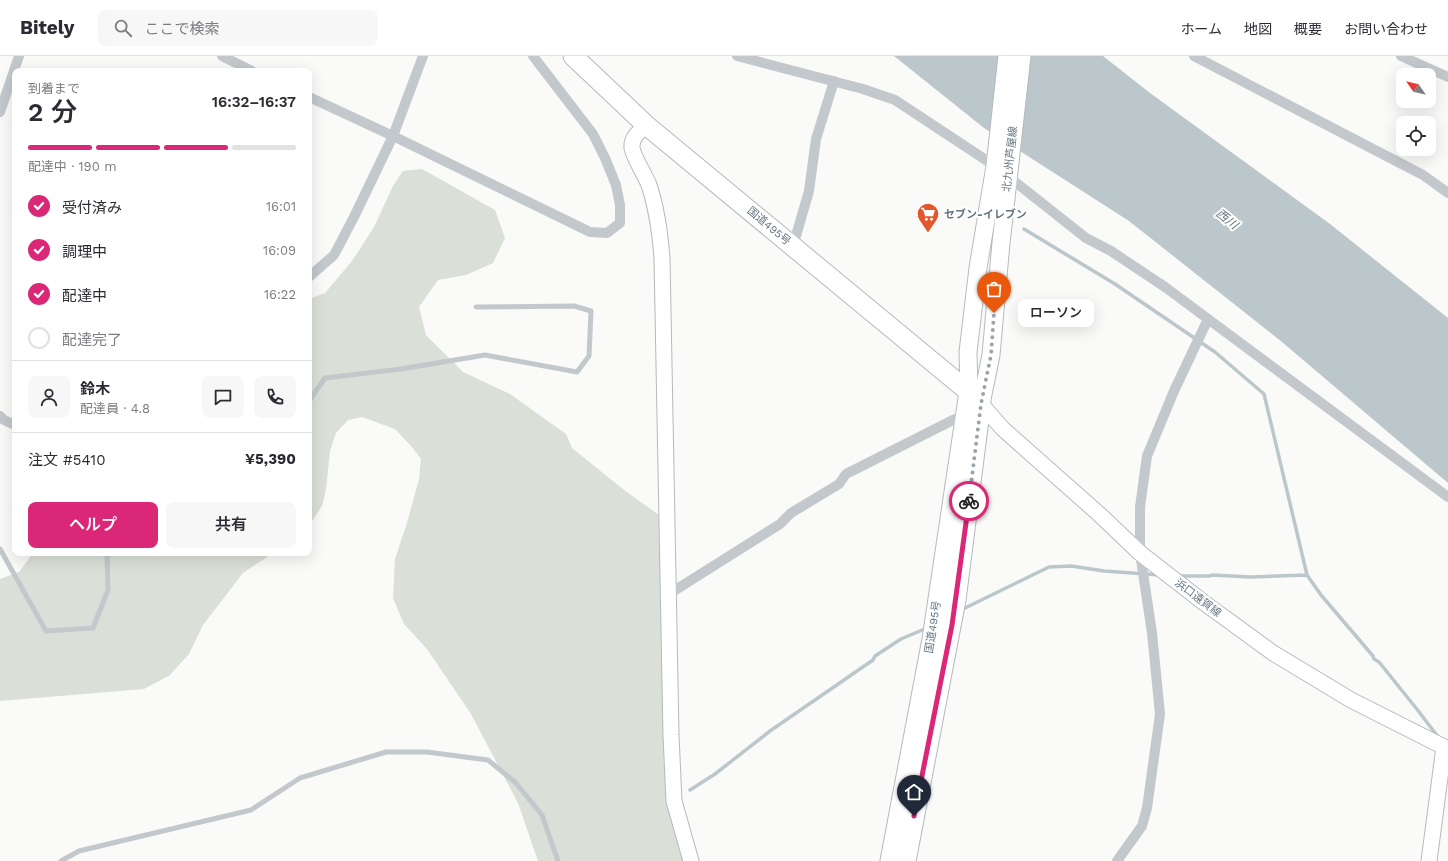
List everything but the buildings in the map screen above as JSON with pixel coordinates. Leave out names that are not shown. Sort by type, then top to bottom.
[{"type":"highway","name":"国道495号","points":[[573,56],[646,125],[975,398]]},
{"type":"highway","name":"国道495号","points":[[906,861],[940,638],[936,602],[966,415],[975,398]]},
{"type":"highway","name":"国道495号","points":[[890,861],[940,638],[956,600],[975,398]]},
{"type":"main road","name":"北九州芦屋線","points":[[975,398],[991,355],[1001,243],[1002,165],[1007,56]]},
{"type":"main road","name":"北九州芦屋線","points":[[975,398],[968,352],[978,268],[1002,165],[1022,56]]},
{"type":"street","points":[[15,68],[19,56]]},
{"type":"street","points":[[222,56],[246,68]]},
{"type":"street","points":[[312,273],[334,255],[393,136],[423,56]]},
{"type":"street","points":[[312,98],[590,232],[607,233],[620,223],[620,205],[616,185],[606,158],[593,134],[533,56]]},
{"type":"street","points":[[737,56],[863,89],[895,100],[1002,165],[1086,238],[1111,251],[1165,287],[1448,497]]},
{"type":"street","points":[[1194,56],[1423,174],[1448,193]]},
{"type":"street","points":[[1401,56],[1448,77]]},
{"type":"street","points":[[0,112],[12,77]]},
{"type":"street","points":[[793,246],[809,191],[816,138],[834,81]]},
{"type":"street","points":[[646,125],[634,137],[632,148],[648,182],[656,204],[661,238],[671,735],[674,801],[691,861]]},
{"type":"street","points":[[1117,861],[1142,826],[1147,808],[1160,714],[1152,633],[1140,553],[1140,508],[1147,456],[1174,391],[1208,319]]},
{"type":"street","name":"浜口遠賀線","points":[[975,398],[1003,428],[1140,553],[1203,602],[1273,653],[1351,700],[1446,748]]},
{"type":"street","points":[[669,594],[780,524],[791,513],[840,484],[846,474],[953,420],[966,415]]},
{"type":"street","points":[[0,416],[4,420],[12,424]]},
{"type":"street","points":[[1429,861],[1446,748]]},
{"type":"lane","points":[[312,397],[326,378],[401,369],[485,355],[576,372],[589,356],[591,311],[574,306],[476,307]]},
{"type":"lane","points":[[0,549],[46,631],[93,628],[108,590],[107,556]]},
{"type":"lane","points":[[62,861],[79,851],[251,810],[300,778],[386,752],[427,752],[488,760],[515,782],[542,815],[558,861]]},
{"type":"shaded area","points":[[422,169],[495,210],[505,238],[493,263],[466,275],[438,280],[419,307],[426,335],[463,372],[510,394],[566,434],[572,448],[624,490],[659,515],[666,528],[664,752],[676,834],[684,861],[538,861],[518,803],[471,714],[427,649],[404,624],[393,598],[395,559],[419,479],[421,459],[395,429],[362,417],[348,420],[336,433],[330,451],[326,490],[322,506],[312,521],[312,298],[325,293],[352,261],[374,227],[393,186],[403,171]]},
{"type":"shaded area","points":[[31,556],[268,556],[243,573],[203,625],[189,654],[170,675],[144,689],[0,701],[0,579],[19,572]]},
{"type":"water","name":"西川","points":[[894,56],[1103,56],[1150,93],[1330,224],[1448,318],[1448,483],[1282,342],[1129,221],[984,128]]},
{"type":"waterway","points":[[1024,229],[1115,284],[1215,352],[1264,394],[1307,575],[1321,595],[1374,659],[1379,662],[1439,738]]},
{"type":"waterway","points":[[961,610],[1049,567],[1071,566],[1104,571],[1160,575]]},
{"type":"waterway","points":[[1178,576],[1212,575],[1250,577],[1307,575]]},
{"type":"waterway","points":[[690,790],[715,774],[770,731],[873,660],[875,656],[901,639],[927,628]]},
{"type":"way so far","points":[[969,501],[981,404],[991,355],[994,313]]},
{"type":"place","name":"セブン-イレブン","points":[[928,234]]},
{"type":"place","name":"ローソン","points":[[994,313]]},
{"type":"route","points":[[914,816],[952,625],[969,501]]}]
